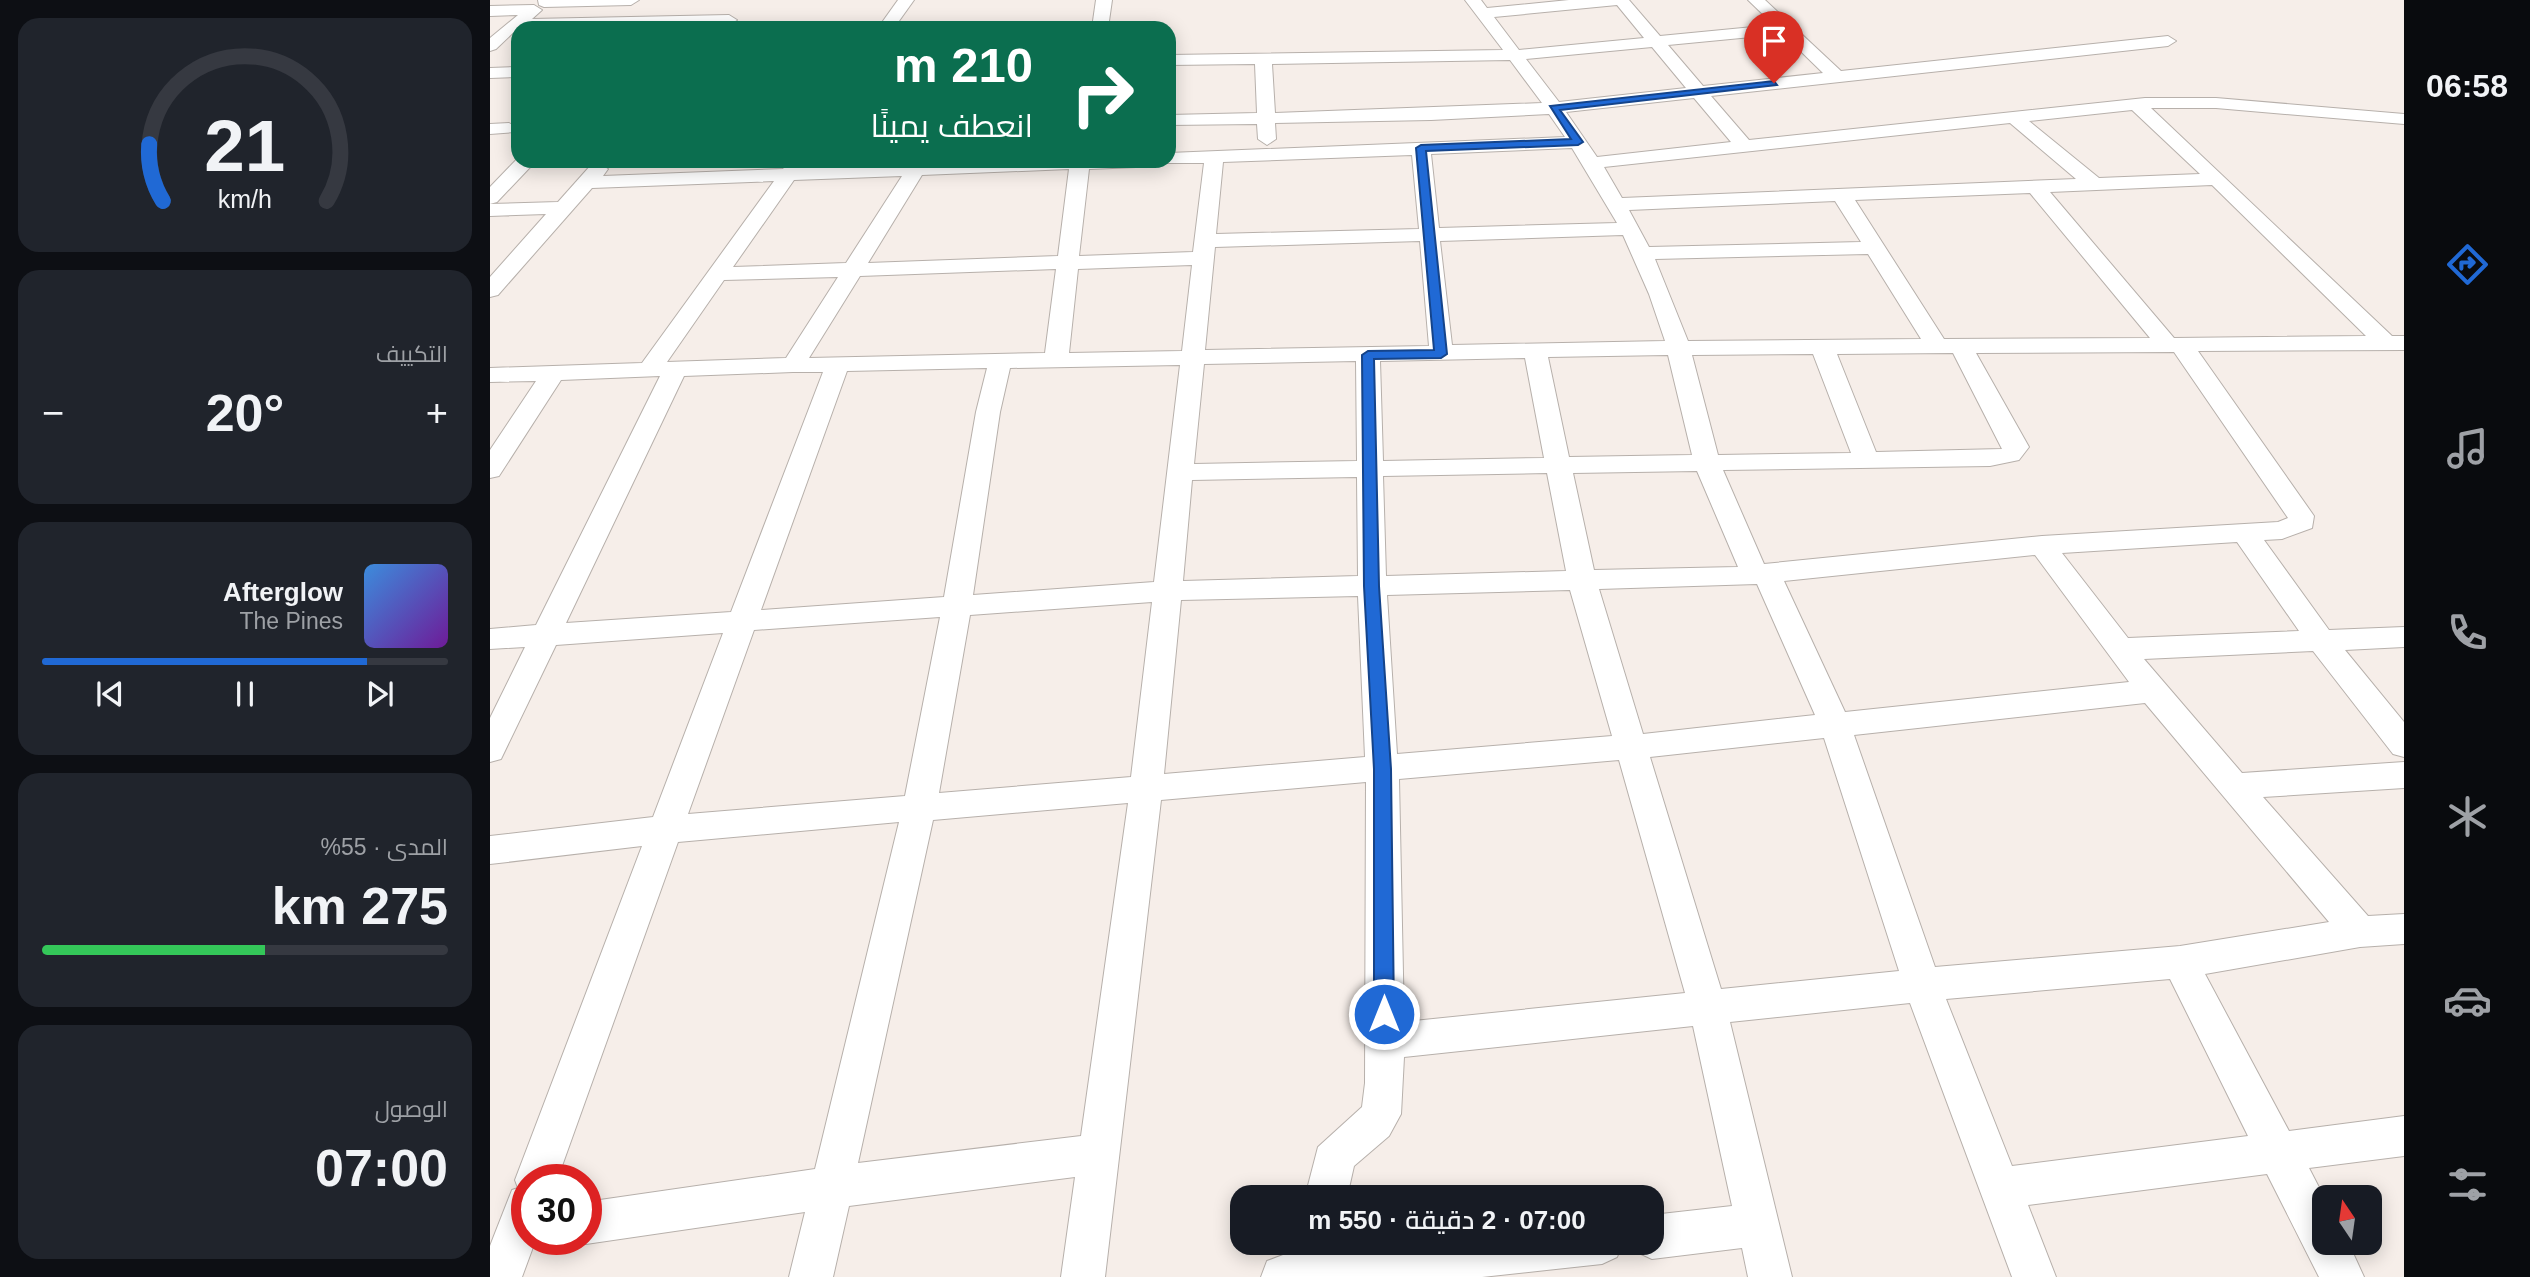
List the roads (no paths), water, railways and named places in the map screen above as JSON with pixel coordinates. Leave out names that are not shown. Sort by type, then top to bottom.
[{"type":"street","points":[[490,11],[541,4],[631,0]]},
{"type":"street","points":[[628,21],[650,0]]},
{"type":"street","points":[[891,21],[906,0]]},
{"type":"street","points":[[1101,21],[1104,0]]},
{"type":"street","points":[[1478,6],[1619,0],[1744,146]]},
{"type":"street","points":[[1756,0],[1837,77]]},
{"type":"street","points":[[521,21],[541,4]]},
{"type":"street","points":[[1478,6],[1578,142],[1619,204],[1643,253],[1679,348],[1708,465],[1836,727],[1922,985],[2034,1277]]},
{"type":"street","points":[[699,21],[729,19]]},
{"type":"street","points":[[1176,60],[1514,55],[1786,29]]},
{"type":"street","points":[[495,45],[511,30]]},
{"type":"street","points":[[1176,120],[1554,108],[2168,41]]},
{"type":"street","points":[[1263,59],[1268,154]]},
{"type":"street","points":[[490,73],[511,72]]},
{"type":"street","points":[[1592,163],[2011,115],[2136,104],[2216,103],[2404,119]]},
{"type":"street","points":[[2136,104],[2395,343]]},
{"type":"street","points":[[2011,115],[2094,184]]},
{"type":"street","points":[[1176,159],[1578,142]]},
{"type":"street","points":[[1421,148],[1441,354]]},
{"type":"street","points":[[1083,1277],[1146,790],[1214,157]]},
{"type":"street","points":[[490,198],[519,168]]},
{"type":"street","points":[[492,286],[599,168]]},
{"type":"street","points":[[587,182],[794,168]]},
{"type":"street","points":[[490,747],[544,635],[663,368],[719,274],[794,168]]},
{"type":"street","points":[[793,365],[917,168]]},
{"type":"street","points":[[1056,361],[1078,168]]},
{"type":"street","points":[[1619,204],[2217,179]]},
{"type":"street","points":[[490,639],[1167,592],[1761,574],[2042,545],[2291,528],[2302,522],[2301,516],[2173,343],[2035,186]]},
{"type":"street","points":[[1180,472],[1708,465],[1990,458],[2015,452],[2016,447],[2008,430],[1875,248],[1841,194]]},
{"type":"street","points":[[490,209],[564,208]]},
{"type":"street","points":[[719,274],[1069,262],[1429,235],[1632,229]]},
{"type":"street","points":[[1643,253],[1875,248]]},
{"type":"street","points":[[490,375],[793,365],[1679,348],[2395,343]]},
{"type":"street","points":[[1822,346],[1867,461]]},
{"type":"street","points":[[1535,352],[1582,581],[1708,1008],[1770,1277]]},
{"type":"street","points":[[1328,1185],[1339,1152],[1381,1114],[1385,1083],[1382,769],[1372,586],[1368,355]]},
{"type":"street","points":[[811,1277],[919,809],[957,605],[988,412],[1000,362]]},
{"type":"street","points":[[542,1164],[668,829],[740,622],[837,365]]},
{"type":"street","points":[[490,470],[554,373]]},
{"type":"street","points":[[2244,532],[2321,640],[2404,745]]},
{"type":"street","points":[[2042,545],[2152,691],[2360,932]]},
{"type":"street","points":[[2121,649],[2404,637]]},
{"type":"street","points":[[490,849],[668,829],[1630,747],[2152,691]]},
{"type":"street","points":[[2235,786],[2404,775]]},
{"type":"street","points":[[1384,1042],[1922,985],[2180,962],[2360,932],[2404,929]]},
{"type":"street","points":[[2180,962],[2312,1218]]},
{"type":"street","points":[[2000,1188],[2404,1136]]},
{"type":"street","points":[[602,1221],[832,1186],[1099,1154]]},
{"type":"street","points":[[1664,1236],[1758,1225]]},
{"type":"street","points":[[500,1277],[511,1251]]},
{"type":"street","points":[[1283,1277],[1326,1264],[1439,1255]]},
{"type":"street","points":[[2331,1255],[2342,1277]]}]
